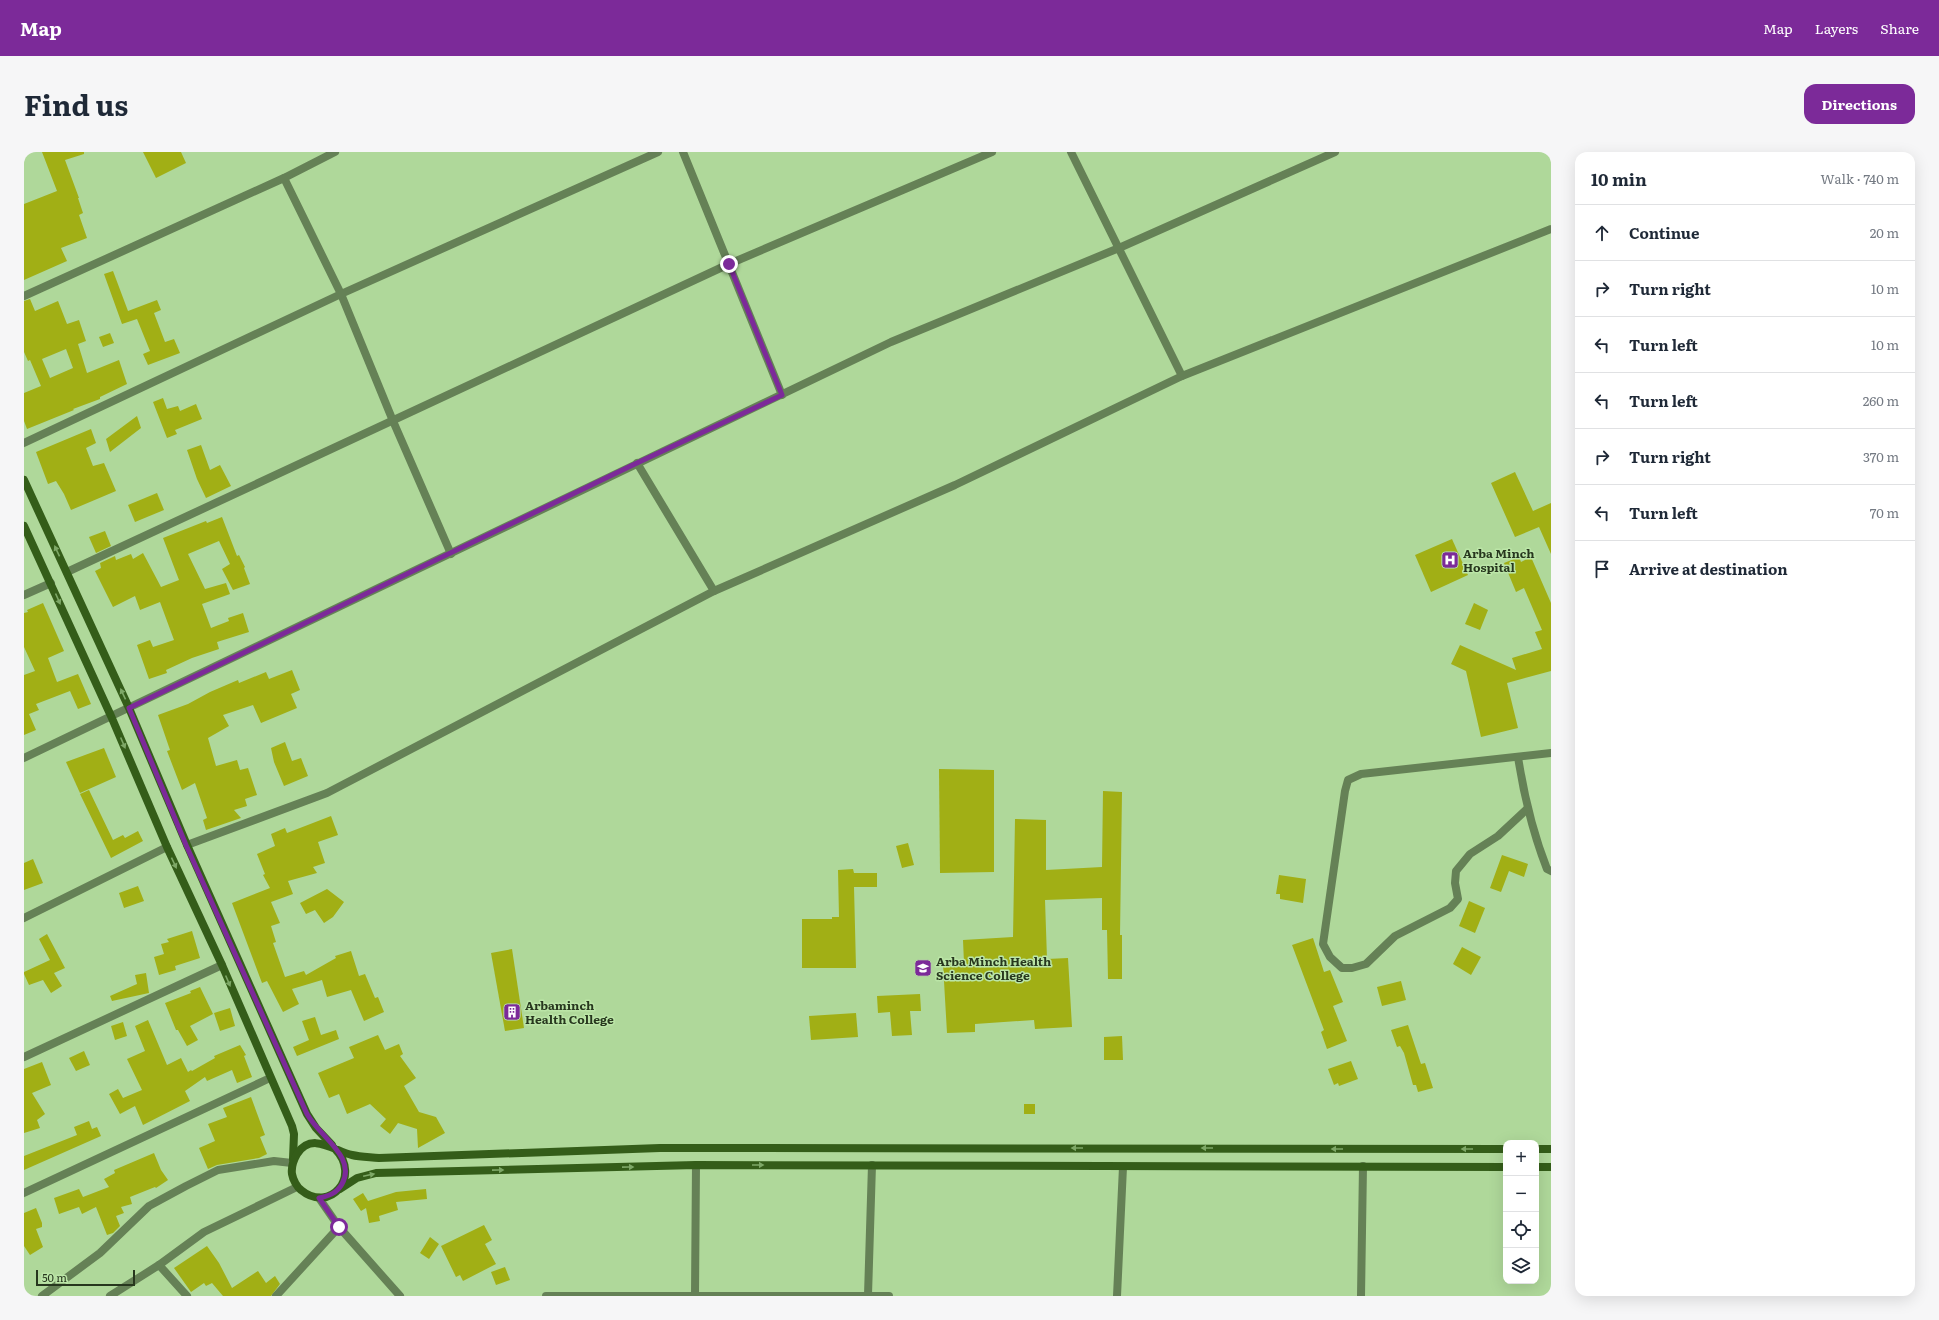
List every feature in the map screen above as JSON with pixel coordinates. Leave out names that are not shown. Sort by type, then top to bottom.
[{"type":"main road","points":[[24,480],[129,708],[186,845],[307,1114],[316,1128],[342,1155],[346,1171],[343,1183],[335,1193]]},
{"type":"main road","points":[[24,526],[111,716],[167,847],[222,965],[292,1126],[294,1134],[292,1176],[297,1187],[307,1195],[319,1198],[335,1193],[357,1178],[376,1174],[696,1165],[1503,1167]]},
{"type":"main road","points":[[293,1162],[300,1150],[310,1144],[322,1143],[357,1156],[379,1158],[660,1148],[1503,1149]]},
{"type":"main road","points":[[1539,1149],[1551,1149]]},
{"type":"main road","points":[[1539,1167],[1551,1167]]},
{"type":"street","points":[[24,296],[284,178],[335,152]]},
{"type":"street","points":[[24,443],[341,294],[658,152]]},
{"type":"street","points":[[683,152],[782,395]]},
{"type":"street","points":[[66,572],[729,264],[992,152]]},
{"type":"street","points":[[1071,152],[1182,376]]},
{"type":"street","points":[[24,758],[891,342],[1119,248],[1335,152]]},
{"type":"street","points":[[284,178],[341,294],[393,421],[451,554]]},
{"type":"street","points":[[186,845],[327,792],[714,591],[955,485],[1182,376],[1551,229]]},
{"type":"street","points":[[637,463],[714,591]]},
{"type":"street","points":[[24,595],[51,583]]},
{"type":"street","points":[[1527,810],[1498,836],[1470,854],[1456,871],[1455,883],[1458,899],[1450,908],[1395,936],[1366,964],[1352,968],[1342,968],[1330,956],[1323,944],[1348,780],[1361,774],[1551,753]]},
{"type":"street","points":[[1518,756],[1527,810],[1541,854],[1547,869],[1551,871]]},
{"type":"street","points":[[24,918],[167,847]]},
{"type":"street","points":[[24,1057],[222,965]]},
{"type":"street","points":[[24,1193],[270,1078]]},
{"type":"street","points":[[42,1296],[100,1253],[149,1206],[186,1186],[218,1170],[274,1161],[293,1162]]},
{"type":"street","points":[[695,1296],[696,1165]]},
{"type":"street","points":[[868,1295],[872,1165]]},
{"type":"street","points":[[1360,1296],[1363,1166]]},
{"type":"street","points":[[1117,1296],[1123,1167]]},
{"type":"street","points":[[110,1296],[159,1265],[204,1232],[297,1187]]},
{"type":"street","points":[[319,1198],[339,1227],[400,1296]]},
{"type":"street","points":[[276,1296],[339,1227]]},
{"type":"street","points":[[159,1265],[187,1296]]},
{"type":"street","points":[[546,1296],[889,1296]]},
{"type":"building","points":[[42,152],[84,152],[84,154],[65,160],[79,198],[83,213],[79,215],[87,238],[61,248],[67,261],[24,280],[24,204],[57,191]]},
{"type":"building","points":[[143,152],[181,152],[186,163],[156,178]]},
{"type":"building","points":[[113,271],[128,311],[157,300],[161,310],[154,313],[165,342],[174,339],[180,353],[148,365],[143,354],[150,351],[137,319],[122,324],[104,274]]},
{"type":"building","points":[[30,299],[35,311],[58,301],[67,324],[79,320],[86,341],[78,344],[87,373],[119,360],[127,384],[100,397],[100,399],[27,429],[24,421],[24,393],[41,386],[30,360],[28,361],[24,352],[24,301]],"holes":[[[66,349],[73,368],[50,378],[42,359]]]},
{"type":"building","points":[[110,333],[114,343],[103,347],[99,337]]},
{"type":"building","points":[[163,398],[167,409],[178,406],[180,411],[196,404],[202,419],[175,430],[177,434],[167,438],[153,402]]},
{"type":"building","points":[[137,416],[141,428],[110,452],[106,439]]},
{"type":"building","points":[[91,429],[96,443],[86,448],[93,466],[104,463],[116,491],[71,510],[56,481],[48,484],[36,452]]},
{"type":"building","points":[[201,445],[210,470],[220,465],[231,486],[206,498],[197,479],[187,450]]},
{"type":"building","points":[[1515,472],[1533,511],[1551,503],[1551,554],[1539,527],[1515,537],[1491,483]]},
{"type":"building","points":[[157,493],[164,510],[135,522],[128,505]]},
{"type":"building","points":[[222,517],[237,556],[239,555],[245,567],[244,568],[250,584],[233,590],[222,569],[230,564],[219,541],[188,554],[205,589],[226,583],[230,594],[202,604],[211,628],[229,621],[228,618],[243,613],[249,632],[217,642],[219,649],[192,658],[166,670],[167,673],[149,679],[137,645],[150,640],[153,647],[174,640],[160,602],[140,610],[135,596],[113,607],[95,571],[101,568],[100,563],[115,556],[116,560],[131,554],[133,559],[143,553],[161,587],[179,580],[163,538],[206,521],[207,523]]},
{"type":"building","points":[[105,531],[111,546],[96,553],[89,537]]},
{"type":"building","points":[[1452,539],[1468,575],[1431,592],[1415,555]]},
{"type":"building","points":[[1519,557],[1521,562],[1531,557],[1551,603],[1551,671],[1507,683],[1518,728],[1481,737],[1466,671],[1451,664],[1460,645],[1516,670],[1512,658],[1542,649],[1535,632],[1542,630],[1524,588],[1516,592],[1504,563]]},
{"type":"building","points":[[43,603],[64,651],[48,658],[57,682],[78,674],[91,704],[78,709],[70,691],[36,704],[39,710],[29,714],[36,730],[24,735],[24,675],[35,671],[24,647],[24,613],[28,612],[27,610]]},
{"type":"building","points":[[1474,603],[1488,610],[1480,630],[1465,624]]},
{"type":"building","points":[[292,670],[300,690],[291,694],[297,708],[261,723],[253,705],[223,715],[229,726],[208,738],[216,766],[237,760],[240,770],[248,768],[257,795],[245,799],[247,806],[234,810],[241,818],[206,830],[203,820],[207,818],[195,783],[182,790],[167,751],[170,750],[158,715],[188,704],[210,692],[238,680],[239,683],[266,672],[269,679]]},
{"type":"building","points":[[285,742],[292,761],[301,758],[308,776],[284,786],[274,762],[271,748]]},
{"type":"building","points":[[104,748],[116,777],[80,793],[66,762]]},
{"type":"building","points":[[939,769],[994,770],[994,872],[940,873]]},
{"type":"building","points":[[89,790],[113,840],[123,835],[125,838],[138,831],[143,841],[111,858],[80,794]]},
{"type":"building","points":[[1103,791],[1122,792],[1120,935],[1122,935],[1122,979],[1108,979],[1107,930],[1102,930],[1102,898],[1045,900],[1047,959],[1068,958],[1072,1027],[1035,1029],[1034,1020],[975,1024],[975,1032],[947,1033],[943,964],[964,963],[963,940],[1013,937],[1015,819],[1046,820],[1046,870],[1102,867]]},
{"type":"building","points":[[331,816],[338,835],[318,842],[325,863],[313,867],[317,873],[288,881],[293,894],[271,902],[280,923],[271,926],[276,942],[273,943],[285,977],[304,971],[306,975],[336,958],[335,956],[351,951],[359,976],[365,974],[375,998],[378,997],[384,1012],[364,1021],[351,990],[327,997],[322,980],[292,989],[299,1004],[283,1012],[267,981],[262,983],[232,903],[270,888],[263,875],[265,874],[257,854],[275,846],[271,834],[285,828],[287,833]]},
{"type":"building","points":[[908,843],[914,865],[902,868],[896,846]]},
{"type":"building","points":[[1502,855],[1528,864],[1524,877],[1509,871],[1501,892],[1490,888]]},
{"type":"building","points":[[33,859],[43,883],[24,890],[24,863]]},
{"type":"building","points":[[853,869],[854,873],[877,873],[877,887],[854,887],[856,968],[802,968],[802,919],[832,919],[832,917],[839,917],[838,870]]},
{"type":"building","points":[[1279,875],[1306,879],[1303,903],[1280,899],[1280,894],[1276,894]]},
{"type":"building","points":[[138,886],[144,901],[124,908],[119,893]]},
{"type":"building","points":[[327,889],[344,902],[333,917],[324,923],[315,910],[306,914],[300,903]]},
{"type":"building","points":[[1469,901],[1485,908],[1475,933],[1459,926]]},
{"type":"building","points":[[192,931],[200,958],[175,966],[176,970],[159,975],[154,957],[164,954],[161,944],[169,942],[167,939]]},
{"type":"building","points":[[47,934],[65,968],[54,973],[62,986],[51,993],[43,980],[29,985],[24,974],[24,972],[50,960],[39,939]]},
{"type":"building","points":[[1313,938],[1324,972],[1330,970],[1343,1002],[1333,1006],[1347,1041],[1327,1049],[1321,1032],[1324,1030],[1292,945]]},
{"type":"building","points":[[1462,947],[1481,957],[1471,975],[1453,964]]},
{"type":"building","points":[[512,949],[524,1028],[505,1031],[491,953]]},
{"type":"building","points":[[146,973],[149,993],[112,1001],[110,996],[137,984],[135,975]]},
{"type":"building","points":[[1401,981],[1406,1000],[1382,1006],[1377,987]]},
{"type":"building","points":[[200,987],[213,1014],[190,1026],[198,1040],[187,1046],[178,1030],[176,1030],[165,1003],[191,993],[190,991]]},
{"type":"building","points":[[920,994],[921,1011],[910,1011],[912,1035],[892,1036],[890,1012],[878,1013],[877,996]]},
{"type":"building","points":[[230,1008],[235,1026],[220,1031],[214,1013]]},
{"type":"building","points":[[856,1013],[858,1037],[811,1040],[809,1016]]},
{"type":"building","points":[[315,1017],[321,1035],[336,1030],[339,1039],[297,1056],[293,1047],[309,1040],[302,1021]]},
{"type":"building","points":[[148,1020],[167,1065],[181,1058],[188,1072],[191,1070],[192,1071],[215,1058],[214,1056],[240,1045],[246,1055],[244,1056],[252,1077],[237,1083],[232,1070],[207,1081],[205,1077],[185,1091],[190,1101],[143,1125],[135,1106],[120,1114],[109,1094],[118,1089],[123,1098],[142,1090],[127,1059],[145,1051],[135,1026]]},
{"type":"building","points":[[123,1022],[127,1036],[115,1040],[111,1026]]},
{"type":"building","points":[[1408,1025],[1421,1064],[1425,1063],[1433,1088],[1418,1092],[1416,1085],[1413,1085],[1404,1053],[1400,1046],[1397,1047],[1391,1030]]},
{"type":"building","points":[[378,1035],[385,1050],[399,1044],[403,1054],[400,1056],[416,1078],[404,1086],[419,1112],[436,1117],[445,1133],[418,1148],[417,1129],[398,1123],[390,1134],[380,1126],[386,1119],[370,1104],[347,1114],[339,1094],[329,1098],[318,1073],[354,1058],[349,1047]]},
{"type":"building","points":[[1122,1036],[1123,1060],[1104,1060],[1104,1037]]},
{"type":"building","points":[[84,1051],[90,1065],[76,1071],[69,1058]]},
{"type":"building","points":[[1351,1061],[1358,1079],[1339,1086],[1338,1083],[1334,1085],[1328,1069]]},
{"type":"building","points":[[42,1062],[51,1085],[32,1093],[45,1114],[37,1120],[40,1128],[24,1133],[24,1069]]},
{"type":"building","points":[[251,1097],[265,1135],[260,1137],[267,1154],[259,1158],[217,1165],[208,1169],[199,1148],[215,1141],[208,1124],[227,1117],[223,1108]]},
{"type":"building","points":[[1024,1104],[1035,1104],[1035,1114],[1024,1114]]},
{"type":"building","points":[[89,1121],[92,1129],[97,1127],[101,1136],[24,1170],[24,1156],[77,1135],[74,1127]]},
{"type":"building","points":[[154,1153],[161,1170],[168,1180],[156,1188],[155,1187],[130,1197],[132,1204],[121,1207],[124,1213],[116,1216],[120,1226],[113,1233],[107,1235],[96,1207],[82,1214],[79,1207],[59,1214],[54,1198],[79,1189],[83,1197],[109,1187],[104,1179],[115,1173],[114,1170]]},
{"type":"building","points":[[426,1189],[427,1199],[396,1202],[398,1210],[379,1216],[380,1221],[369,1223],[366,1208],[361,1211],[353,1199],[363,1193],[368,1201],[396,1192]]},
{"type":"building","points":[[36,1208],[42,1223],[42,1227],[36,1229],[43,1247],[30,1255],[24,1246],[24,1213]]},
{"type":"building","points":[[484,1225],[492,1240],[485,1244],[496,1264],[463,1281],[460,1275],[456,1277],[441,1246]]},
{"type":"building","points":[[430,1237],[439,1244],[429,1259],[420,1253]]},
{"type":"building","points":[[207,1246],[219,1263],[232,1288],[258,1271],[266,1283],[275,1276],[280,1284],[271,1296],[223,1296],[212,1283],[206,1286],[204,1283],[191,1292],[174,1268]]},
{"type":"building","points":[[505,1267],[510,1280],[496,1285],[491,1272]]},
{"type":"place","name":"Arba Minch Hospital","points":[[1450,560]]},
{"type":"place","name":"Arba Minch Health Science College","points":[[923,968]]},
{"type":"place","name":"Arbaminch Health College","points":[[512,1012]]},
{"type":"route","points":[[339,1227],[319,1198],[327,1197],[335,1193],[345,1180],[346,1171],[342,1155],[316,1128],[307,1114],[186,845],[129,708],[637,463],[782,395],[729,264]]}]
